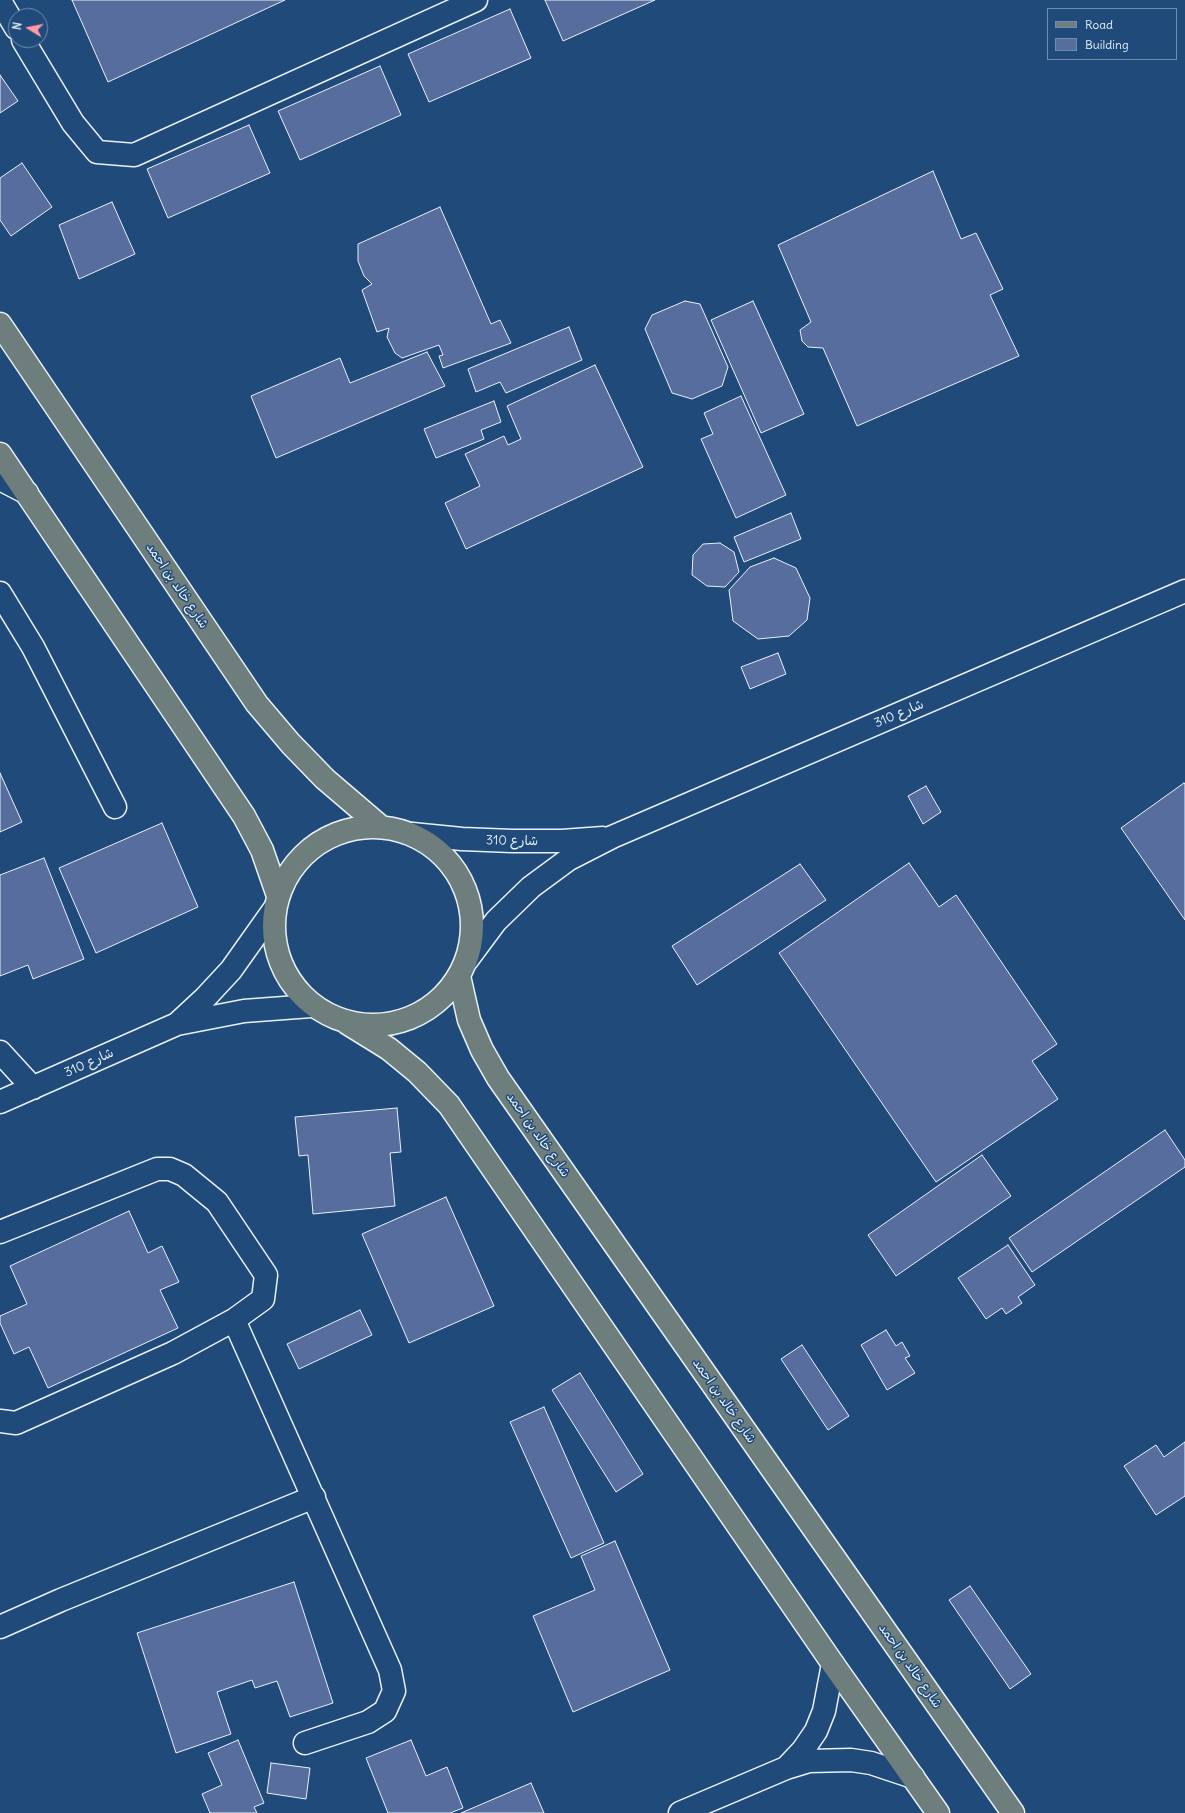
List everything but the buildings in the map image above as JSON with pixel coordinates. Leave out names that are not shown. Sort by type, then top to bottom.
[{"type":"main road","name":"شارع خالد بن احمد","points":[[0,324],[257,704],[291,744],[325,779],[380,826]]},
{"type":"main road","points":[[0,454],[244,816],[262,850],[276,902],[274,935],[280,962],[293,986],[312,1006],[329,1016],[347,1023],[400,1058],[417,1072],[449,1105],[833,1664],[938,1813]]},
{"type":"main road","points":[[276,902],[289,872],[307,852],[328,836],[354,828],[380,826],[412,834],[438,850],[457,872],[469,900],[473,930],[463,968],[443,997],[422,1013],[399,1023],[373,1026],[347,1023]]},
{"type":"main road","name":"شارع خالد بن احمد","points":[[463,968],[469,1020],[482,1050],[498,1078],[1013,1813]]},
{"type":"street","points":[[28,48],[73,123],[97,152],[134,155],[476,0]]},
{"type":"street","points":[[0,1],[8,14]]},
{"type":"street","points":[[0,479],[27,493]]},
{"type":"street","name":"شارع 310","points":[[463,968],[496,921],[531,887],[569,859],[612,837],[1185,591]]},
{"type":"street","points":[[0,593],[33,647],[115,807]]},
{"type":"street","name":"شارع 310","points":[[412,834],[462,839],[512,841],[562,841],[612,837]]},
{"type":"street","name":"شارع 310","points":[[177,1024],[205,998],[231,970],[276,902]]},
{"type":"street","name":"شارع 310","points":[[0,1102],[177,1024],[244,1011],[312,1006]]},
{"type":"street","points":[[0,1052],[33,1088]]},
{"type":"street","points":[[0,1232],[157,1169],[170,1169],[184,1174],[217,1202],[266,1275],[263,1299],[234,1320],[173,1353],[16,1423],[0,1421]]},
{"type":"street","points":[[234,1320],[390,1670],[394,1691],[385,1711],[368,1722],[305,1743]]},
{"type":"street","points":[[0,1627],[68,1597],[314,1498]]},
{"type":"street","points":[[786,1768],[803,1750],[816,1731],[824,1711],[833,1664]]},
{"type":"street","points":[[680,1813],[786,1768],[808,1761],[851,1760],[871,1763],[913,1777]]}]
